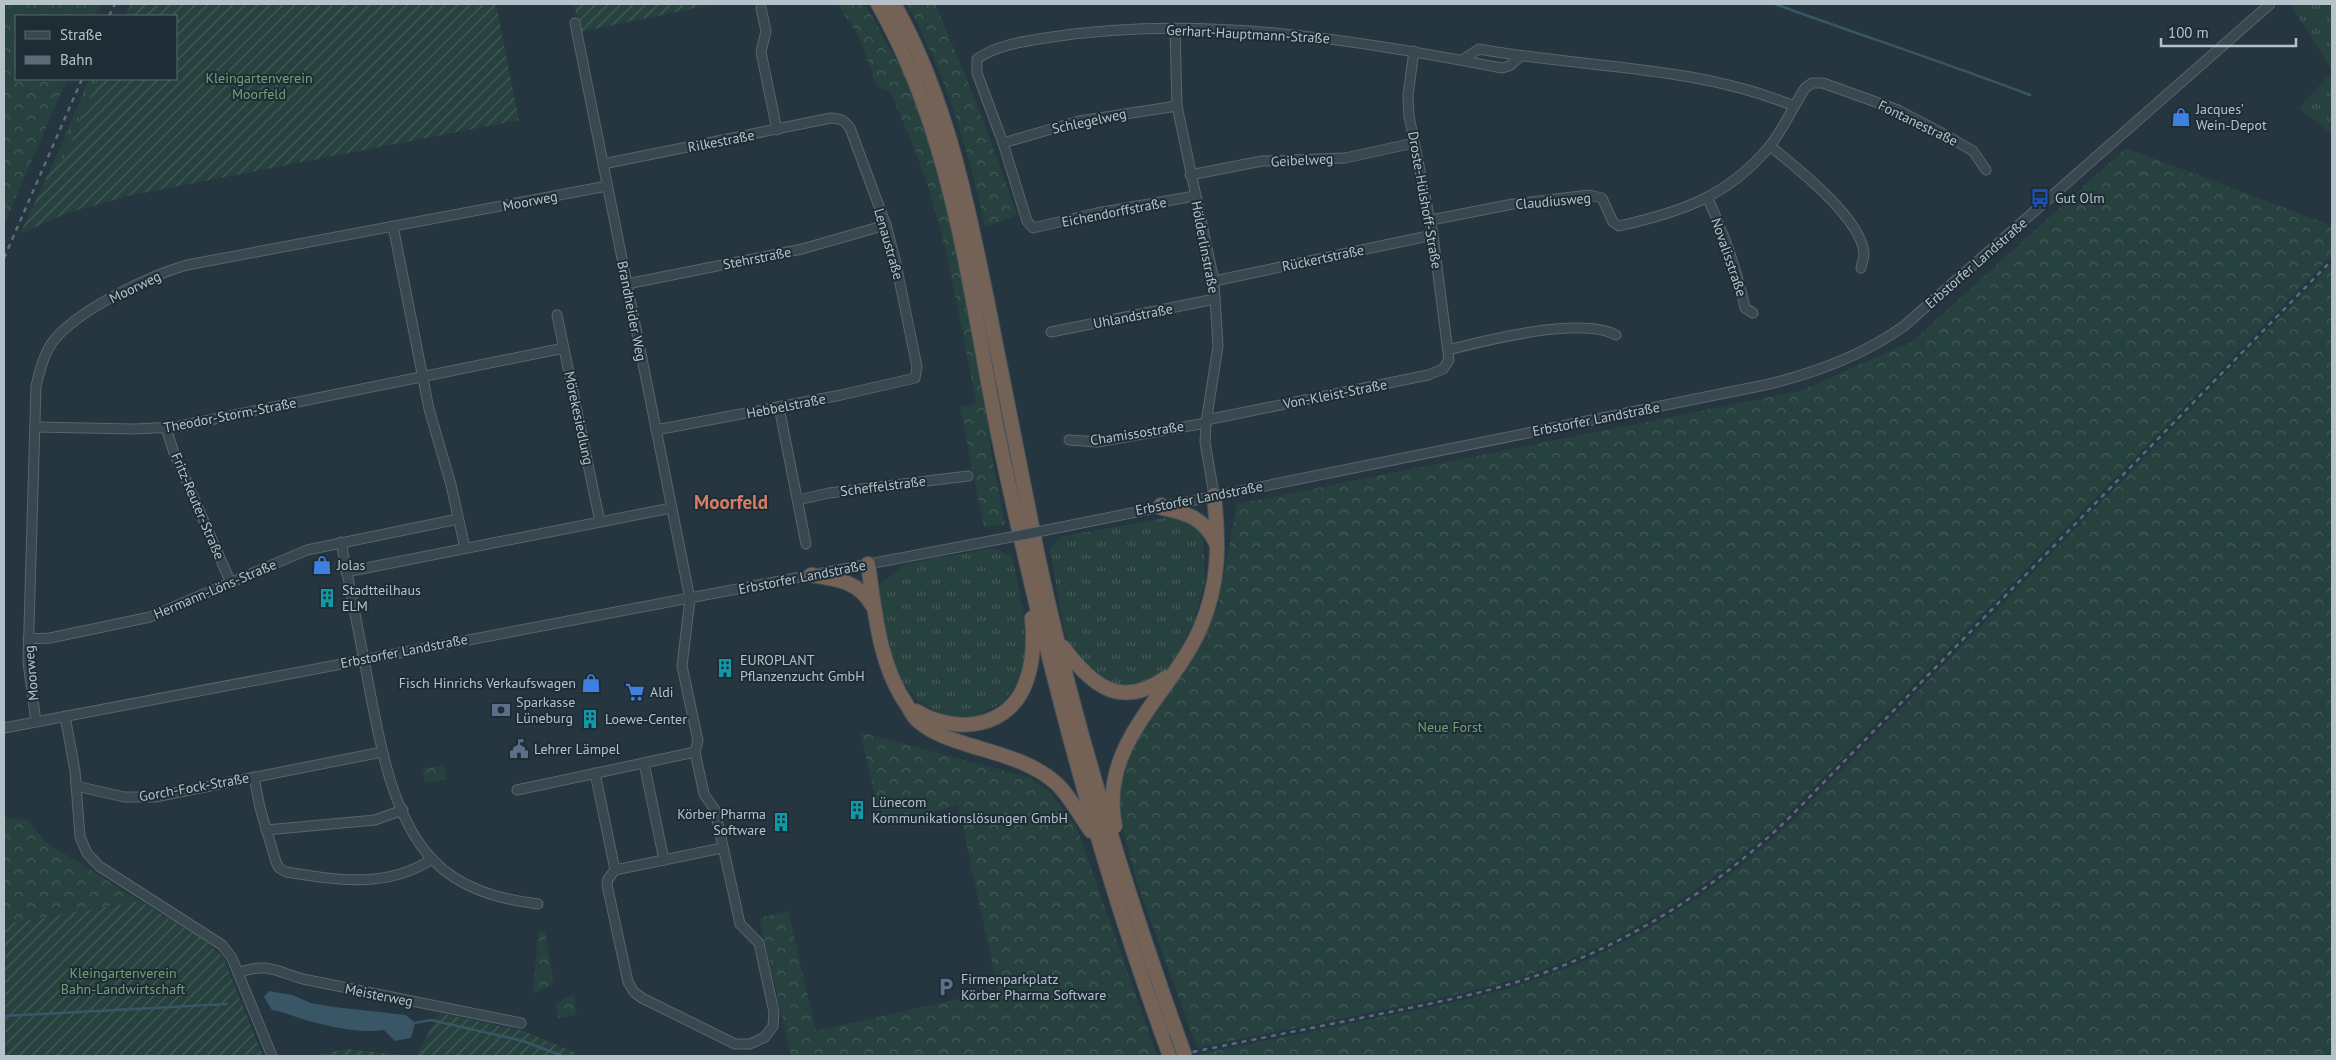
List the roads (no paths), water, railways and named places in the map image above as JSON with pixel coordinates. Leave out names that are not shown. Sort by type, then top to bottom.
[{"type":"highway","points":[[878,4],[900,44],[922,97],[948,184],[963,246],[994,414],[1032,589],[1099,844],[1170,1056]]},
{"type":"highway","points":[[894,4],[921,56],[936,92],[961,181],[1042,576],[1058,641],[1112,841],[1185,1056]]},
{"type":"highway","points":[[1126,883],[1114,819],[1113,798],[1115,778],[1127,740],[1177,670],[1191,647],[1207,611],[1213,591],[1218,548],[1214,495]]},
{"type":"highway","points":[[1161,505],[1162,508],[1187,514],[1197,519],[1210,532],[1218,548]]},
{"type":"highway","points":[[868,564],[875,610],[891,680],[916,720],[930,730],[948,738],[1019,761],[1040,772],[1057,784],[1099,844]]},
{"type":"highway","points":[[811,575],[843,580],[854,584],[867,596],[875,610]]},
{"type":"highway","points":[[907,706],[925,716],[958,726],[985,721],[1008,708],[1019,696],[1027,681],[1032,663],[1034,642],[1029,590],[1032,589]]},
{"type":"highway","points":[[1058,641],[1085,674],[1097,684],[1115,692],[1134,693],[1153,687],[1177,670]]},
{"type":"street","name":"Erbstorfer Landstraße","points":[[4,728],[570,619],[690,599],[1047,530],[1161,505],[1799,377],[1853,357],[1904,326],[2270,4]]},
{"type":"street","points":[[761,8],[766,31],[761,52],[777,130]]},
{"type":"street","name":"Brandheider Weg","points":[[575,23],[690,599],[682,660],[698,742],[695,752],[704,794],[715,810],[740,924],[760,943],[774,1012],[773,1026],[765,1037],[750,1044],[735,1044],[642,998],[634,992],[628,982],[607,885],[608,879],[615,870]]},
{"type":"street","name":"Hölderlinstraße","points":[[1176,29],[1177,106],[1190,175],[1214,281],[1218,346],[1206,421],[1205,442],[1214,495]]},
{"type":"street","name":"Gerhart-Hauptmann-Straße","points":[[1033,228],[1027,220],[1004,143],[977,73],[977,58],[989,50],[1079,33],[1176,29],[1303,35],[1414,50],[1502,68],[1509,66],[1521,56]]},
{"type":"street","points":[[1462,60],[1479,49],[1684,77],[1770,96],[1794,106]]},
{"type":"street","name":"Droste-Hülshoff-Straße","points":[[1414,50],[1408,95],[1414,143],[1431,220],[1448,350]]},
{"type":"street","name":"Claudiusweg","points":[[1431,220],[1513,204],[1589,195],[1602,198],[1613,222],[1620,226],[1663,216],[1708,199],[1745,173],[1770,146],[1804,88],[1812,83]]},
{"type":"street","name":"Fontanestraße","points":[[1812,83],[1823,83],[1898,110],[1973,151],[1986,170]]},
{"type":"street","name":"Schlegelweg","points":[[1004,143],[1079,121],[1177,106]]},
{"type":"street","name":"Rilkestraße","points":[[603,164],[839,118]]},
{"type":"street","name":"Lenaustraße","points":[[839,118],[850,128],[886,225],[910,327],[917,367],[915,378]]},
{"type":"street","name":"Geibelweg","points":[[1190,175],[1262,161],[1345,158],[1414,143]]},
{"type":"street","points":[[1770,146],[1814,181],[1851,226],[1861,242],[1864,254],[1861,268]]},
{"type":"street","name":"Moorweg","points":[[36,722],[29,678],[28,639],[36,386],[48,349],[63,331],[114,296],[168,271],[187,265],[607,186]]},
{"type":"street","name":"Eichendorffstraße","points":[[1033,228],[1097,213],[1195,196]]},
{"type":"street","name":"Novalisstraße","points":[[1708,199],[1724,235],[1738,276],[1745,308],[1753,313]]},
{"type":"street","name":"Stehrstraße","points":[[627,284],[802,249],[886,225]]},
{"type":"street","points":[[393,226],[429,410],[465,548]]},
{"type":"street","name":"Rückertstraße","points":[[1214,281],[1433,235]]},
{"type":"street","name":"Uhlandstraße","points":[[1050,332],[1215,299]]},
{"type":"street","name":"Mörekesiedlung","points":[[557,315],[600,522]]},
{"type":"street","points":[[1448,350],[1549,330],[1580,328],[1607,331],[1616,336]]},
{"type":"street","name":"Theodor-Storm-Straße","points":[[35,427],[166,428],[564,348]]},
{"type":"street","name":"Von-Kleist-Straße","points":[[1206,421],[1428,375],[1443,369],[1449,360],[1448,350]]},
{"type":"street","name":"Hebbelstraße","points":[[656,430],[779,407],[915,378]]},
{"type":"street","points":[[779,407],[806,544]]},
{"type":"street","name":"Chamissostraße","points":[[1069,440],[1097,442],[1206,421]]},
{"type":"street","name":"Fritz-Reuter-Straße","points":[[166,428],[174,453],[231,583]]},
{"type":"street","name":"Scheffelstraße","points":[[798,500],[829,493],[968,476]]},
{"type":"street","points":[[346,572],[671,508]]},
{"type":"street","name":"Hermann-Löns-Straße","points":[[28,639],[50,638],[150,617],[307,550],[458,519]]},
{"type":"street","points":[[341,542],[382,752],[403,810],[415,835],[432,859],[461,882],[485,893],[538,904]]},
{"type":"street","points":[[65,716],[76,786],[82,846],[93,860],[211,936],[232,958],[272,1056]]},
{"type":"street","name":"Gorch-Fock-Straße","points":[[76,786],[124,797],[145,798],[382,752]]},
{"type":"street","points":[[517,790],[695,752]]},
{"type":"street","points":[[644,763],[664,860]]},
{"type":"street","points":[[595,774],[615,870],[722,848]]},
{"type":"street","points":[[254,777],[266,830],[279,868],[295,873],[373,881],[407,874],[432,859]]},
{"type":"street","points":[[266,830],[375,820],[403,810]]},
{"type":"street","name":"Meisterweg","points":[[238,973],[253,967],[268,968],[303,979],[521,1023]]},
{"type":"water","points":[[269,991],[292,995],[311,1003],[406,1015],[415,1023],[411,1038],[395,1041],[384,1030],[343,1029],[272,1010],[264,997]]},
{"type":"waterway","points":[[1775,4],[2030,95]]},
{"type":"waterway","points":[[4,1016],[227,1004]]},
{"type":"waterway","points":[[415,1023],[431,1020],[523,1041],[563,1056]]},
{"type":"railway","points":[[110,15],[115,4]]},
{"type":"railway","points":[[4,258],[82,80]]},
{"type":"railway","points":[[1173,1056],[1440,1002],[1519,981],[1608,946],[1674,909],[1705,888],[1764,841],[1792,815],[2332,260]]},
{"type":"place","name":"Jacques’ Wein-Depot","points":[[2181,117]]},
{"type":"place","name":"Gut Olm","points":[[2040,198]]},
{"type":"place","name":"Jolas","points":[[322,565]]},
{"type":"place","name":"Stadtteilhaus ELM","points":[[327,598]]},
{"type":"place","name":"EUROPLANT Pflanzenzucht GmbH","points":[[725,668]]},
{"type":"place","name":"Fisch Hinrichs Verkaufswagen","points":[[591,683]]},
{"type":"place","name":"Aldi","points":[[635,692]]},
{"type":"place","name":"Sparkasse Lüneburg","points":[[501,710]]},
{"type":"place","name":"Loewe-Center","points":[[590,719]]},
{"type":"place","name":"Lehrer Lämpel","points":[[519,749]]},
{"type":"place","name":"Lünecom Kommunikationslösungen GmbH","points":[[857,810]]},
{"type":"place","name":"Körber Pharma Software","points":[[781,822]]},
{"type":"place","name":"Firmenparkplatz Körber Pharma Software","points":[[946,987]]},
{"type":"district","name":"Moorfeld","points":[[731,502]]},
{"type":"park label","name":"Kleingartenverein Moorfeld","points":[[259,86]]},
{"type":"park label","name":"Neue Forst","points":[[1450,727]]},
{"type":"park label","name":"Kleingartenverein Bahn-Landwirtschaft","points":[[123,982]]}]
